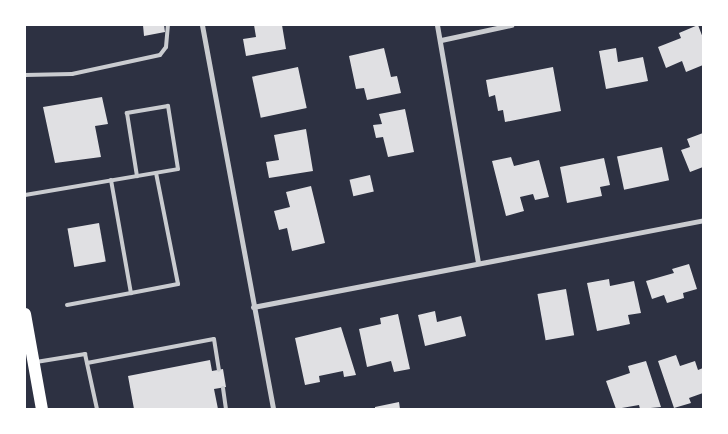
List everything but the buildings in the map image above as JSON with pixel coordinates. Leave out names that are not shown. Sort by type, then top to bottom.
[{"type":"main road","points":[[25,314],[42,409]]},
{"type":"street","points":[[202,25],[273,409]]},
{"type":"street","points":[[437,25],[478,262]]},
{"type":"street","points":[[440,40],[511,25]]},
{"type":"street","points":[[253,307],[703,220]]},
{"type":"lane","points":[[25,75],[72,74],[160,55],[166,47],[168,25]]},
{"type":"lane","points":[[25,195],[111,180],[138,176],[178,169],[168,106],[127,113],[138,176]]},
{"type":"lane","points":[[67,305],[178,284],[156,173]]},
{"type":"lane","points":[[111,180],[131,293]]},
{"type":"lane","points":[[87,363],[214,339],[219,370]]},
{"type":"lane","points":[[34,362],[85,354],[97,409]]},
{"type":"lane","points":[[222,388],[226,409]]}]
